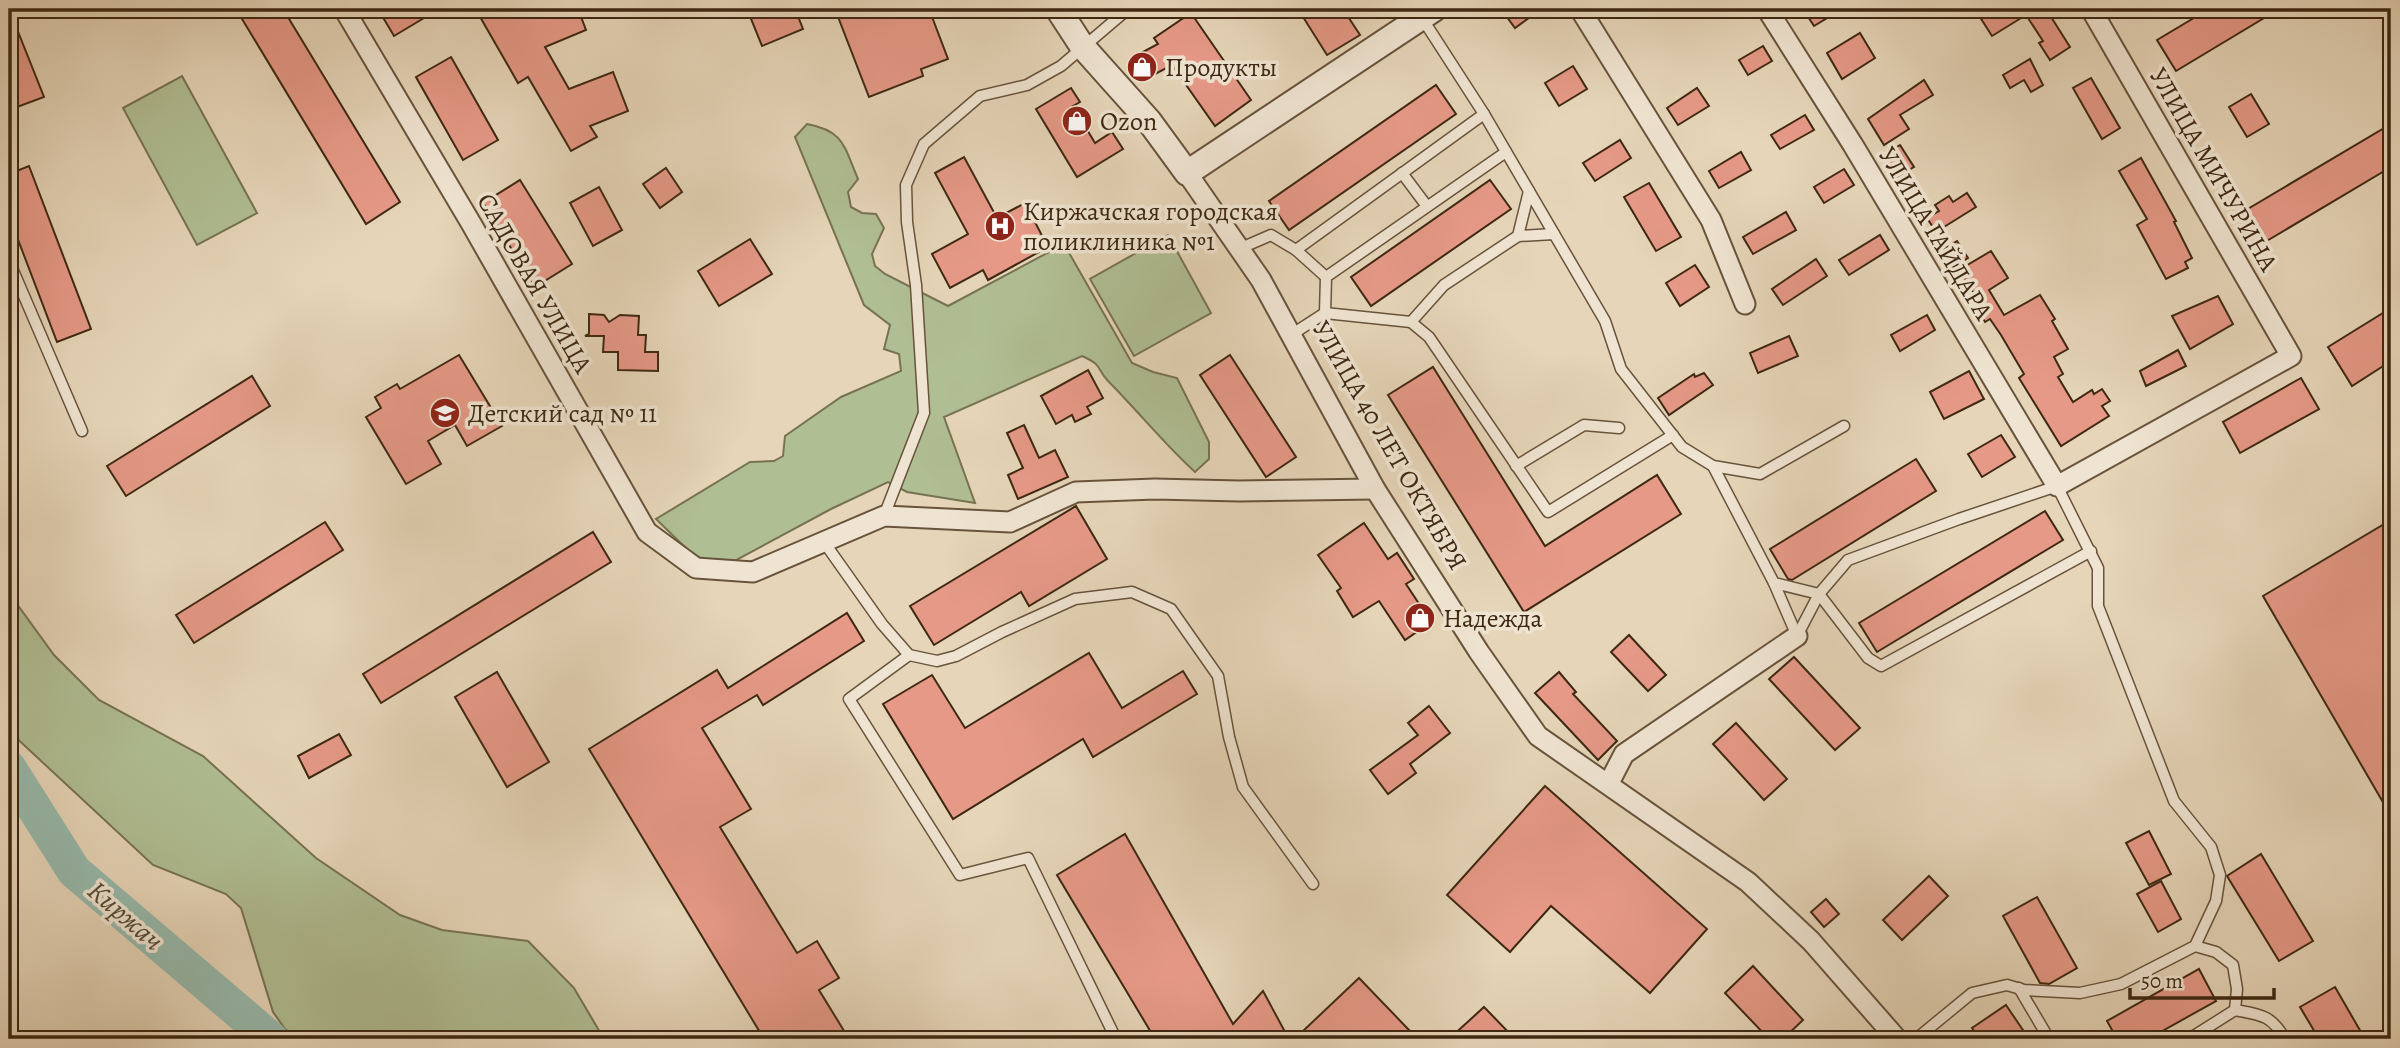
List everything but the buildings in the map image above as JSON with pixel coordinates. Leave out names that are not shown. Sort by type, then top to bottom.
[{"type":"street","name":"САДОВАЯ УЛИЦА","points":[[344,9],[472,225],[647,532],[696,568],[753,572],[824,542]]},
{"type":"street","name":"УЛИЦА 40 ЛЕТ ОКТЯБРЯ","points":[[1058,9],[1082,46],[1149,121],[1241,248],[1375,489],[1479,652],[1538,736],[1748,882],[1811,941],[1897,1039]]},
{"type":"street","points":[[1580,9],[1711,219],[1745,304]]},
{"type":"street","name":"УЛИЦА ГАЙДАРА","points":[[1767,9],[1853,145],[2057,486]]},
{"type":"street","name":"УЛИЦА МИЧУРИНА","points":[[2057,486],[2291,356],[2091,9]]},
{"type":"street","points":[[1187,173],[1428,13]]},
{"type":"street","points":[[824,542],[884,516],[1010,522],[1076,492],[1155,489],[1375,489]]},
{"type":"street","points":[[1609,783],[1624,754],[1797,636]]},
{"type":"lane","points":[[884,516],[924,413],[906,185],[924,144],[980,96],[1027,85],[1061,66],[1128,9]]},
{"type":"lane","points":[[1428,13],[1605,321],[1621,369],[1682,447],[1713,466],[1760,474],[1844,426]]},
{"type":"lane","points":[[1296,250],[1484,114]]},
{"type":"lane","points":[[1326,277],[1506,152]]},
{"type":"lane","points":[[1402,173],[1426,205]]},
{"type":"lane","points":[[1518,236],[1529,191]]},
{"type":"lane","points":[[1411,322],[1444,285],[1518,236],[1554,234]]},
{"type":"lane","points":[[1241,248],[1271,235],[1296,250],[1326,277],[1325,313]]},
{"type":"lane","points":[[9,261],[82,430]]},
{"type":"lane","points":[[1291,335],[1325,313],[1411,322],[1429,337],[1548,512],[1673,435]]},
{"type":"lane","points":[[1516,466],[1584,425],[1619,428]]},
{"type":"lane","points":[[1713,466],[1774,583],[1797,636]]},
{"type":"lane","points":[[1797,636],[1819,594],[1848,560],[2057,486],[2098,568],[2098,606],[2174,801],[2211,847],[2220,875],[2216,901],[2195,946],[2121,984],[2080,993],[2007,985],[1972,993],[1916,1039]]},
{"type":"lane","points":[[824,542],[882,624],[909,655],[937,662],[956,656],[1075,599],[1132,592],[1171,609],[1218,676],[1243,787],[1314,884]]},
{"type":"lane","points":[[1774,583],[1819,594],[1868,658],[1881,666],[2091,551]]},
{"type":"lane","points":[[909,655],[849,699],[960,876],[1028,858],[1116,1039]]},
{"type":"lane","points":[[2195,946],[2216,952],[2233,965],[2235,1010]]},
{"type":"lane","points":[[2019,988],[2049,1039]]},
{"type":"lane","points":[[2189,1039],[2235,1010],[2257,1014],[2275,1023],[2285,1039]]},
{"type":"green space","points":[[182,76],[257,213],[197,245],[123,108]]},
{"type":"green space","points":[[807,124],[829,131],[842,142],[858,179],[848,192],[851,207],[862,213],[876,214],[884,228],[872,254],[875,266],[885,274],[948,306],[1064,244],[1132,363],[1177,378],[1209,442],[1209,459],[1195,472],[1096,365],[1082,356],[944,417],[975,503],[907,492],[888,482],[831,509],[729,564],[695,557],[656,519],[750,462],[774,461],[783,456],[785,436],[841,397],[901,371],[899,354],[884,349],[890,325],[864,305],[795,137]]},
{"type":"green space","points":[[1168,235],[1211,313],[1134,356],[1090,279]]},
{"type":"green space","points":[[9,593],[54,655],[99,700],[203,756],[316,858],[400,915],[442,930],[528,941],[574,988],[604,1039],[298,1039],[285,1029],[273,1012],[241,908],[226,894],[153,865],[11,733]]},
{"type":"waterway","name":"Киржач","points":[[9,768],[74,871],[271,1039]]},
{"type":"place","name":"Продукты","points":[[1142,67]]},
{"type":"place","name":"Ozon","points":[[1077,121]]},
{"type":"place","name":"Киржачская городская поликлиника №1","points":[[1000,226]]},
{"type":"place","name":"Детский сад № 11","points":[[445,413]]},
{"type":"place","name":"Надежда","points":[[1420,618]]}]
